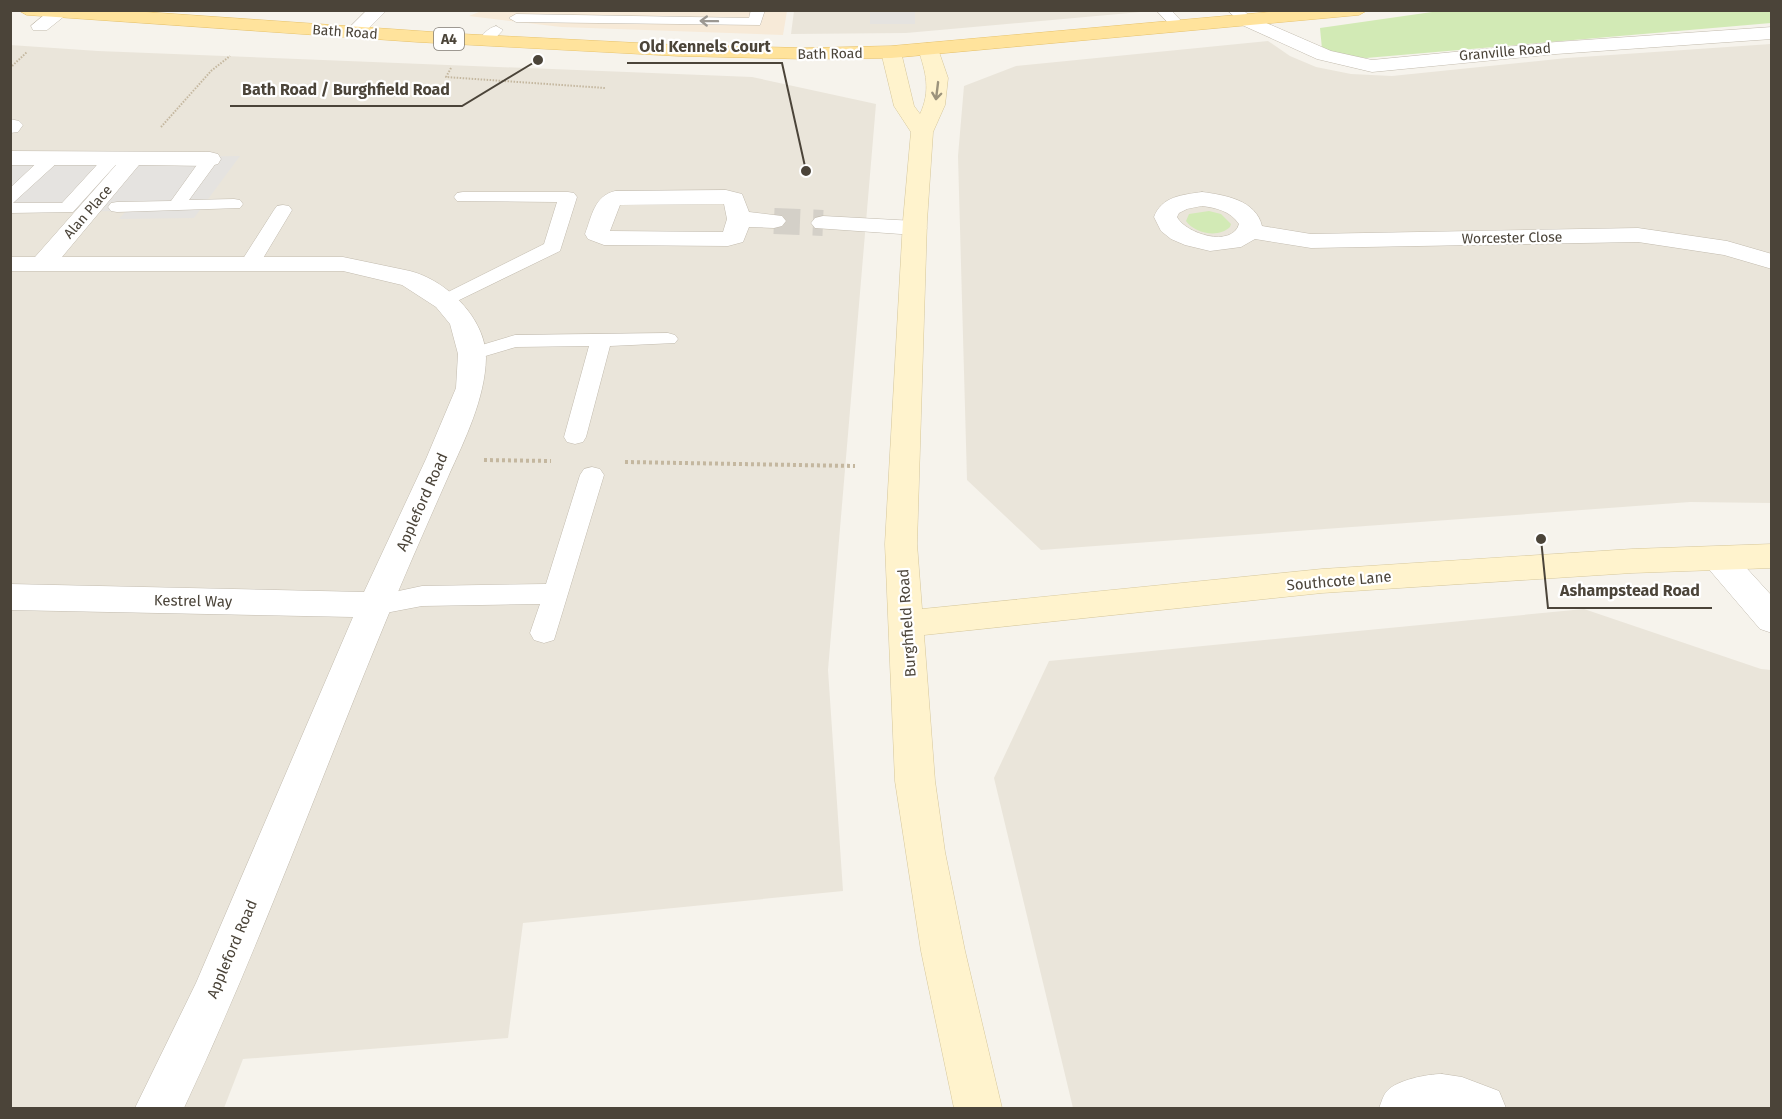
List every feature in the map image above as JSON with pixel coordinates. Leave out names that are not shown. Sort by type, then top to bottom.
[{"type":"main road","name":"Bath Road","points":[[24,18],[63,11],[192,22],[354,32],[490,35],[758,54],[891,52],[1179,26],[1241,16],[1359,10]]},
{"type":"main road","name":"Bath Road","points":[[24,18],[40,26],[126,28],[192,22]]},
{"type":"street","points":[[354,32],[378,10]]},
{"type":"street","points":[[40,26],[63,11]]},
{"type":"street","name":"Granville Road","points":[[1241,16],[1275,35],[1330,58],[1349,64],[1372,66],[1545,48],[1772,33]]},
{"type":"street","name":"Burghfield Road","points":[[928,49],[938,78],[935,105],[922,132],[915,228],[902,544],[915,781],[943,951],[978,1108]]},
{"type":"street","points":[[891,52],[904,106],[922,132]]},
{"type":"street","points":[[10,158],[210,159]]},
{"type":"street","name":"Alan Place","points":[[26,264],[122,159]]},
{"type":"street","points":[[726,197],[734,200],[739,219],[734,237],[728,239],[604,238],[597,234],[608,203],[615,198],[726,197]]},
{"type":"street","points":[[739,219],[774,221]]},
{"type":"street","points":[[823,223],[915,228]]},
{"type":"street","name":"Worcester Close","points":[[1250,231],[1311,242],[1638,236],[1727,248],[1772,262]]},
{"type":"street","name":"Appleford Road","points":[[26,264],[343,264],[410,279],[445,301],[463,323],[472,354],[470,388],[441,459],[375,605],[212,999],[159,1108]]},
{"type":"street","name":"Southcote Lane","points":[[908,624],[1322,581],[1632,561],[1772,556]]},
{"type":"street","points":[[1719,559],[1772,620]]},
{"type":"street","name":"Kestrel Way","points":[[10,597],[375,605]]},
{"type":"street","points":[[1403,1108],[1413,1101],[1439,1096],[1469,1102],[1482,1108]]},
{"type":"lane","points":[[516,18],[755,22],[758,10]]},
{"type":"lane","points":[[1163,10],[1179,26]]},
{"type":"lane","points":[[10,198],[52,158]]},
{"type":"lane","points":[[10,208],[67,208],[122,159]]},
{"type":"lane","points":[[176,206],[210,159]]},
{"type":"lane","points":[[445,301],[553,247],[568,197],[463,197]]},
{"type":"lane","points":[[117,207],[234,204]]},
{"type":"lane","points":[[249,265],[283,210]]},
{"type":"lane","points":[[472,354],[515,341],[668,339]]},
{"type":"lane","points":[[575,436],[601,340]]},
{"type":"lane","points":[[544,633],[592,475]]},
{"type":"lane","points":[[375,605],[422,596],[555,594]]},
{"type":"path","points":[[10,68],[33,46]]},
{"type":"path","points":[[122,159],[211,71],[230,56]]},
{"type":"path","points":[[453,65],[446,76],[605,88]]},
{"type":"path","points":[[441,459],[560,461]]},
{"type":"path","points":[[619,462],[855,466]]},
{"type":"shaded area","points":[[484,10],[787,11],[783,35],[561,27],[469,16]]},
{"type":"shaded area","points":[[1152,10],[906,33],[791,34],[794,11]]},
{"type":"shaded area","points":[[870,11],[915,11],[915,24],[870,24]]},
{"type":"shaded area","points":[[1268,41],[1290,56],[1316,67],[1351,74],[1392,76],[1567,58],[1771,44],[1771,503],[1690,502],[1041,550],[967,480],[958,156],[964,86],[1016,66]]},
{"type":"shaded area","points":[[10,45],[98,51],[752,77],[876,104],[828,670],[843,891],[523,923],[508,1038],[243,1059],[224,1108],[11,1108]]},
{"type":"shaded area","points":[[240,156],[194,218],[119,219],[126,211],[11,212],[10,160]]},
{"type":"shaded area","points":[[1584,609],[1761,669],[1771,670],[1771,1108],[1073,1108],[994,778],[1049,661]]},
{"type":"green space","points":[[1446,10],[1772,11],[1771,23],[1366,58],[1339,56],[1322,49],[1320,28]]},
{"type":"green space","points":[[1209,211],[1221,214],[1231,224],[1230,227],[1220,233],[1207,233],[1195,229],[1186,221],[1189,214]]},
{"type":"tunnel","points":[[774,221],[823,223]]},
{"type":"place","name":"Bath Road / Burghfield Road","points":[[538,60]]},
{"type":"place","name":"Old Kennels Court","points":[[806,171]]},
{"type":"place","name":"Ashampstead Road","points":[[1541,539]]}]
